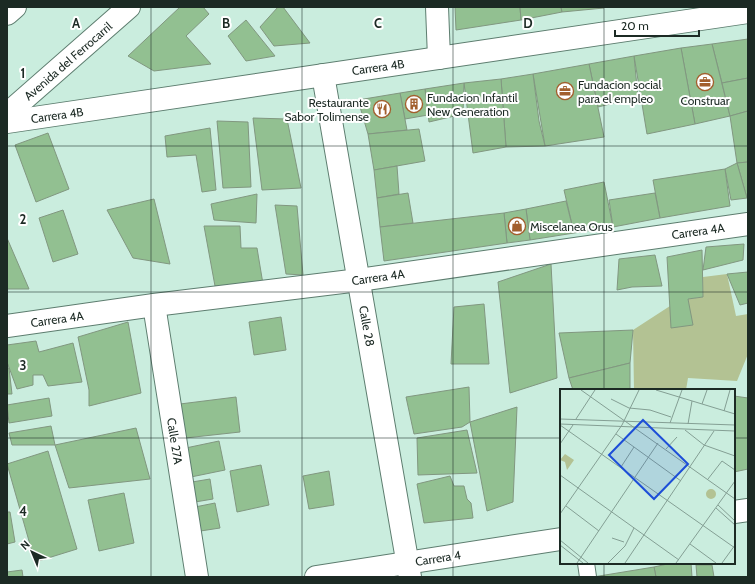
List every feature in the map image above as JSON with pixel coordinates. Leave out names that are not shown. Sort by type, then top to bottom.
[{"type":"street","points":[[7,14],[15,7]]},
{"type":"street","name":"Avenida del Ferrocarril","points":[[7,114],[129,7]]},
{"type":"street","points":[[437,7],[439,58]]},
{"type":"street","name":"Carrera 4B","points":[[7,122],[748,12]]},
{"type":"street","name":"Calle 28","points":[[323,75],[409,570]]},
{"type":"street","name":"Carrera 4A","points":[[7,326],[154,305],[359,280],[748,224]]},
{"type":"street","name":"Calle 27A","points":[[154,305],[197,577]]},
{"type":"street","points":[[735,512],[748,510]]},
{"type":"street","name":"Carrera 4","points":[[316,577],[409,570],[560,539]]},
{"type":"lane","points":[[586,564],[588,577]]},
{"type":"green space","points":[[727,274],[736,316],[748,314],[748,354],[737,381],[688,378],[686,389],[634,389],[633,330],[670,306],[688,299],[703,297],[703,277]]},
{"type":"building","points":[[180,7],[203,7],[209,14],[186,36],[211,64],[154,71],[128,56]]},
{"type":"building","points":[[278,7],[283,7],[310,43],[274,46],[260,27]]},
{"type":"building","points":[[455,7],[520,7],[521,20],[456,30]]},
{"type":"building","points":[[520,7],[561,7],[562,12],[521,20]]},
{"type":"building","points":[[561,7],[604,7],[604,8],[562,12]]},
{"type":"building","points":[[246,20],[275,56],[246,61],[228,36]]},
{"type":"building","points":[[748,39],[748,78],[722,83],[712,44]]},
{"type":"building","name":"Construar","points":[[712,44],[730,116],[695,124],[681,48]]},
{"type":"building","points":[[681,48],[695,124],[647,134],[634,56]]},
{"type":"building","points":[[634,56],[638,97],[598,107],[589,64]]},
{"type":"building","name":"Fundacion social para el empleo","points":[[589,64],[604,137],[545,146],[533,74]]},
{"type":"building","points":[[533,74],[539,121],[545,146],[506,147],[501,79]]},
{"type":"building","points":[[748,78],[748,111],[730,116],[722,83]]},
{"type":"building","points":[[501,79],[506,147],[473,153],[464,83]]},
{"type":"building","points":[[464,83],[463,114],[429,122],[425,89]]},
{"type":"building","name":"Fundacion Infantil New Generation","points":[[425,89],[428,115],[405,119],[400,93]]},
{"type":"building","name":"Restaurante Sabor Tolimense","points":[[400,93],[407,130],[368,134],[358,100]]},
{"type":"building","points":[[748,111],[748,162],[737,163],[730,116]]},
{"type":"building","points":[[253,118],[287,119],[301,188],[262,190]]},
{"type":"building","points":[[217,121],[248,122],[251,187],[223,188]]},
{"type":"building","points":[[210,128],[216,190],[202,192],[196,155],[167,157],[165,136]]},
{"type":"building","points":[[419,129],[425,161],[374,170],[368,134]]},
{"type":"building","points":[[48,133],[69,189],[36,202],[15,145]]},
{"type":"building","points":[[748,162],[748,197],[747,198],[737,163]]},
{"type":"building","points":[[737,163],[747,198],[731,200],[725,169]]},
{"type":"building","points":[[397,166],[399,194],[377,198],[374,170]]},
{"type":"building","points":[[725,169],[730,206],[660,218],[653,180]]},
{"type":"building","points":[[604,182],[613,227],[574,233],[564,190]]},
{"type":"building","points":[[408,193],[413,223],[380,227],[377,198]]},
{"type":"building","points":[[655,193],[660,218],[613,227],[609,200]]},
{"type":"building","points":[[257,194],[256,223],[214,220],[211,204]]},
{"type":"building","points":[[154,199],[170,264],[133,258],[107,210]]},
{"type":"building","points":[[566,201],[574,233],[530,240],[526,209]]},
{"type":"building","points":[[275,205],[297,206],[303,275],[286,274]]},
{"type":"building","name":"Miscelanea Orus","points":[[526,209],[530,240],[507,243],[504,213]]},
{"type":"building","points":[[63,210],[78,254],[53,262],[39,218]]},
{"type":"building","points":[[504,213],[507,243],[384,261],[380,227]]},
{"type":"building","points":[[204,226],[240,226],[241,248],[257,248],[263,284],[215,286]]},
{"type":"building","points":[[7,238],[29,289],[7,289]]},
{"type":"building","points":[[744,244],[743,260],[703,270],[706,247]]},
{"type":"building","points":[[702,250],[703,297],[688,299],[693,325],[671,328],[667,257]]},
{"type":"building","points":[[655,255],[662,286],[632,287],[617,290],[619,259]]},
{"type":"building","points":[[551,264],[557,378],[510,393],[498,282]]},
{"type":"building","points":[[748,272],[748,303],[740,305],[727,274]]},
{"type":"building","points":[[484,304],[489,364],[451,364],[454,307]]},
{"type":"building","points":[[281,317],[286,350],[254,355],[249,322]]},
{"type":"building","points":[[128,322],[141,393],[89,406],[89,390],[78,337]]},
{"type":"building","points":[[633,330],[630,363],[569,378],[559,333]]},
{"type":"building","points":[[36,341],[39,352],[73,343],[82,382],[48,386],[43,375],[33,375],[33,385],[17,389],[7,362],[7,345]]},
{"type":"building","points":[[630,363],[630,389],[573,389],[569,378]]},
{"type":"building","points":[[7,368],[9,368],[12,394],[7,394]]},
{"type":"building","points":[[469,387],[470,422],[462,427],[414,434],[406,397]]},
{"type":"building","points":[[735,396],[748,398],[748,469],[735,472]]},
{"type":"building","points":[[236,397],[240,432],[176,439],[172,405]]},
{"type":"building","points":[[49,398],[52,416],[9,423],[7,405]]},
{"type":"building","points":[[517,407],[513,502],[487,511],[470,422]]},
{"type":"building","points":[[51,426],[55,445],[12,445],[9,433]]},
{"type":"building","points":[[136,428],[150,479],[69,488],[55,445]]},
{"type":"building","points":[[467,430],[477,473],[418,475],[417,438]]},
{"type":"building","points":[[219,441],[225,470],[186,478],[181,449]]},
{"type":"building","points":[[48,451],[77,549],[35,562],[7,464]]},
{"type":"building","points":[[261,465],[269,505],[237,512],[230,471]]},
{"type":"building","points":[[329,471],[334,505],[309,509],[303,476]]},
{"type":"building","points":[[450,476],[454,486],[464,486],[467,499],[471,503],[473,518],[424,523],[417,484]]},
{"type":"building","points":[[210,479],[213,499],[189,503],[186,483]]},
{"type":"building","points":[[124,493],[134,543],[99,551],[88,500]]},
{"type":"building","points":[[215,503],[220,528],[194,532],[190,508]]},
{"type":"building","points":[[7,512],[10,512],[15,542],[7,544]]},
{"type":"building","points":[[668,564],[691,564],[692,577],[656,577],[654,567]]},
{"type":"building","points":[[696,565],[712,565],[714,577],[697,577]]},
{"type":"building","points":[[654,567],[656,577],[593,577]]},
{"type":"building","points":[[22,570],[23,577],[7,577],[7,572]]},
{"type":"place","name":"Construar","points":[[705,82]]},
{"type":"place","name":"Fundacion social para el empleo","points":[[565,91]]},
{"type":"place","name":"Fundacion Infantil New Generation","points":[[414,104]]},
{"type":"place","name":"Restaurante Sabor Tolimense","points":[[382,109]]},
{"type":"place","name":"Miscelanea Orus","points":[[517,226]]}]
